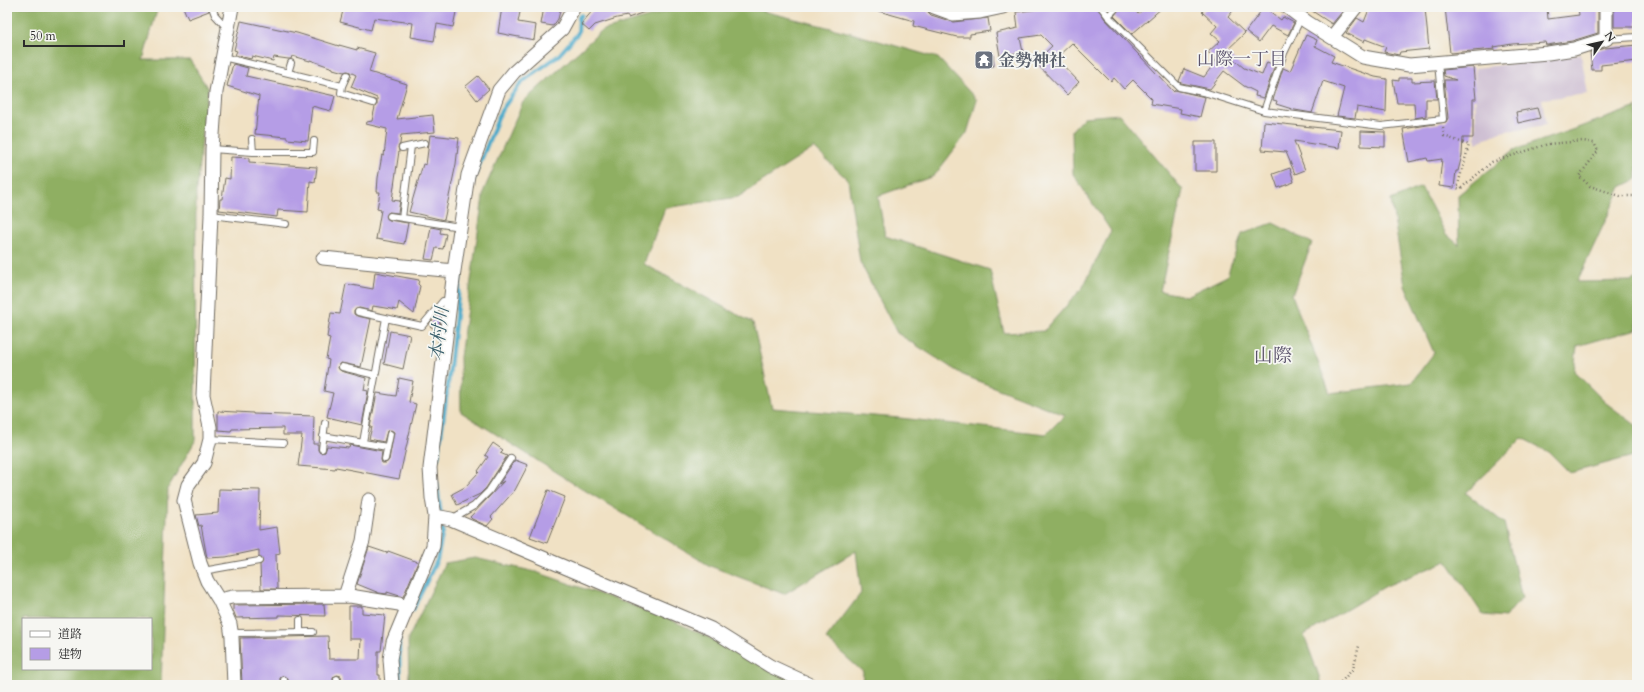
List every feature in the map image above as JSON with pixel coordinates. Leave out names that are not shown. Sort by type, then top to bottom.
[{"type":"street","points":[[232,7],[216,92],[212,149],[211,215],[203,395],[210,427],[210,439],[204,463],[188,485],[184,500],[203,571],[230,624],[232,633],[234,685]]},
{"type":"street","points":[[574,7],[562,29],[514,72],[499,90],[468,174],[454,271],[430,468],[432,498],[443,517],[711,629],[770,666],[811,685]]},
{"type":"street","points":[[934,7],[953,14],[980,12],[1003,7]]},
{"type":"street","points":[[1288,7],[1301,18],[1363,57],[1409,65],[1548,53],[1574,49],[1606,39],[1606,7]]},
{"type":"street","points":[[1332,38],[1356,7]]},
{"type":"street","points":[[323,258],[454,271]]},
{"type":"street","points":[[345,596],[362,541],[369,500]]},
{"type":"street","points":[[392,685],[390,659],[393,642],[406,608],[417,587],[443,517]]},
{"type":"street","points":[[219,600],[232,597],[345,596],[399,604],[406,608]]},
{"type":"lane","points":[[212,7],[215,15],[228,29]]},
{"type":"lane","points":[[1101,7],[1108,16],[1179,87],[1207,93],[1264,111],[1382,126],[1443,118],[1438,62]]},
{"type":"lane","points":[[1108,16],[1117,7]]},
{"type":"lane","points":[[1264,111],[1284,53],[1301,18]]},
{"type":"lane","points":[[1606,39],[1637,37]]},
{"type":"lane","points":[[223,57],[342,86]]},
{"type":"lane","points":[[288,73],[291,63]]},
{"type":"lane","points":[[346,75],[341,93],[373,103]]},
{"type":"lane","points":[[252,139],[253,152]]},
{"type":"lane","points":[[212,149],[253,152],[313,152],[314,141]]},
{"type":"lane","points":[[402,148],[425,143]]},
{"type":"lane","points":[[402,218],[411,146]]},
{"type":"lane","points":[[211,215],[286,224]]},
{"type":"lane","points":[[390,216],[460,227]]},
{"type":"lane","points":[[358,312],[422,326],[443,301],[450,302]]},
{"type":"lane","points":[[363,442],[386,318]]},
{"type":"lane","points":[[342,367],[376,375]]},
{"type":"lane","points":[[322,449],[325,423]]},
{"type":"lane","points":[[385,459],[390,434]]},
{"type":"lane","points":[[323,436],[387,447]]},
{"type":"lane","points":[[210,439],[283,443]]},
{"type":"lane","points":[[443,517],[474,506],[489,491],[511,458]]},
{"type":"lane","points":[[203,571],[259,561]]},
{"type":"lane","points":[[300,620],[300,632]]},
{"type":"lane","points":[[232,633],[314,632]]},
{"type":"path","points":[[1443,118],[1444,136],[1469,145],[1457,188],[1460,189],[1492,162],[1548,144],[1583,141],[1594,143],[1598,151],[1580,176],[1590,186],[1620,196],[1637,196]]},
{"type":"path","points":[[1338,685],[1353,669],[1359,646]]},
{"type":"shaded area","points":[[1581,54],[1588,94],[1542,99],[1546,125],[1500,132],[1476,143],[1475,68],[1547,60]]},
{"type":"green space","points":[[15,7],[158,7],[143,60],[190,60],[208,89],[196,190],[195,441],[168,488],[161,685],[7,685],[7,19]]},
{"type":"green space","points":[[682,7],[747,7],[851,33],[938,58],[977,100],[967,133],[934,176],[878,196],[885,236],[990,270],[1004,333],[1044,331],[1083,287],[1111,231],[1073,174],[1072,130],[1084,117],[1119,114],[1183,190],[1160,291],[1186,296],[1227,276],[1242,234],[1273,223],[1312,243],[1292,295],[1330,393],[1411,383],[1434,353],[1405,286],[1391,200],[1421,187],[1446,234],[1459,245],[1458,195],[1514,150],[1637,107],[1637,179],[1621,187],[1577,282],[1631,281],[1637,278],[1637,329],[1577,346],[1574,371],[1606,403],[1637,426],[1637,455],[1570,473],[1549,452],[1522,438],[1466,493],[1504,523],[1522,598],[1505,617],[1483,615],[1447,561],[1386,586],[1304,635],[1321,685],[862,685],[863,672],[826,639],[861,593],[856,551],[784,594],[710,566],[571,482],[461,412],[460,357],[484,190],[523,102],[601,31]],"holes":[[[814,148],[848,180],[860,262],[897,333],[963,375],[1065,415],[1046,434],[900,418],[772,408],[753,323],[644,264],[665,208],[738,197]]]},
{"type":"green space","points":[[475,558],[536,572],[663,616],[803,682],[824,685],[409,685],[408,639],[445,563]]},
{"type":"building","points":[[183,7],[208,7],[209,11],[188,19]]},
{"type":"building","points":[[344,7],[457,7],[453,27],[437,24],[434,41],[411,37],[413,23],[374,18],[371,30],[340,22]]},
{"type":"building","points":[[502,7],[521,7],[518,22],[536,25],[534,40],[498,33]]},
{"type":"building","points":[[544,7],[561,7],[558,19],[553,26],[541,24]]},
{"type":"building","points":[[649,7],[650,10],[628,18],[628,16],[617,18],[595,25],[589,31],[581,24],[595,8]]},
{"type":"building","points":[[876,7],[926,7],[931,15],[953,22],[988,18],[990,31],[970,34],[970,37],[957,37],[913,26],[914,21],[875,10]]},
{"type":"building","points":[[1042,7],[1097,7],[1105,19],[1174,92],[1175,90],[1205,97],[1200,117],[1180,113],[1181,109],[1151,104],[1152,99],[1133,80],[1124,89],[1114,78],[1111,82],[1072,43],[1056,58],[1079,82],[1067,95],[1035,62],[1052,46],[1041,35],[1020,38],[1023,52],[1000,56],[996,33],[1018,28],[1016,12],[1040,9]]},
{"type":"building","points":[[1121,7],[1131,7],[1138,14],[1146,7],[1163,7],[1132,34],[1114,16]]},
{"type":"building","points":[[1207,7],[1236,7],[1228,17],[1245,33],[1225,52],[1244,68],[1262,75],[1267,62],[1275,65],[1264,98],[1255,96],[1256,92],[1244,86],[1224,71],[1210,89],[1181,83],[1179,81],[1184,69],[1204,77],[1216,61],[1208,52],[1220,41],[1211,33],[1217,26],[1202,12]]},
{"type":"building","points":[[1264,7],[1281,20],[1283,17],[1294,23],[1288,35],[1271,26],[1259,42],[1246,31]]},
{"type":"building","points":[[1306,7],[1346,7],[1332,24]]},
{"type":"building","points":[[1370,7],[1388,7],[1395,10],[1419,7],[1425,8],[1429,49],[1400,52],[1399,55],[1384,52],[1386,47],[1365,39],[1364,42],[1346,33],[1357,18],[1364,22]]},
{"type":"building","points":[[1445,7],[1547,7],[1548,19],[1579,15],[1578,7],[1598,7],[1598,33],[1572,41],[1547,45],[1545,42],[1512,44],[1494,47],[1495,49],[1450,53]]},
{"type":"building","points":[[1614,7],[1637,7],[1637,27],[1614,27]]},
{"type":"building","points":[[241,21],[297,33],[339,46],[357,50],[357,48],[375,53],[369,72],[407,84],[397,119],[433,115],[435,132],[401,135],[400,144],[398,147],[399,151],[392,200],[400,201],[398,213],[389,212],[386,216],[389,220],[408,223],[404,244],[376,239],[381,210],[377,209],[380,192],[377,192],[378,178],[382,155],[384,156],[387,129],[366,124],[367,122],[372,121],[377,104],[377,98],[351,87],[356,75],[348,71],[344,72],[310,60],[292,56],[291,59],[274,57],[273,61],[252,56],[251,59],[235,55],[237,51],[234,50]]},
{"type":"building","points":[[1306,35],[1317,40],[1315,46],[1334,56],[1331,62],[1375,77],[1387,79],[1386,112],[1357,107],[1355,118],[1337,116],[1344,88],[1323,81],[1312,113],[1295,110],[1276,104],[1277,101],[1273,100],[1283,68],[1290,71]]},
{"type":"building","points":[[1637,45],[1637,61],[1601,65],[1601,70],[1592,70],[1590,52],[1605,48]]},
{"type":"building","points":[[993,54],[994,66],[978,67],[977,55]]},
{"type":"building","points":[[233,64],[248,68],[246,76],[335,96],[331,111],[312,106],[308,141],[287,139],[287,137],[255,134],[259,96],[227,86]]},
{"type":"building","points":[[1473,67],[1476,99],[1473,99],[1473,138],[1463,138],[1462,155],[1458,171],[1456,171],[1454,188],[1439,186],[1442,159],[1428,161],[1427,158],[1409,162],[1403,129],[1446,122],[1448,118],[1444,80],[1456,80],[1444,76],[1443,70]]},
{"type":"building","points":[[478,76],[489,89],[477,100],[466,86]]},
{"type":"building","points":[[1399,78],[1412,78],[1412,82],[1435,81],[1437,99],[1426,99],[1426,116],[1415,118],[1414,103],[1397,103],[1393,80],[1399,81]]},
{"type":"building","points":[[1537,108],[1540,118],[1518,123],[1516,112]]},
{"type":"building","points":[[1264,122],[1341,130],[1339,148],[1294,141],[1305,170],[1295,174],[1286,152],[1262,150]]},
{"type":"building","points":[[1361,131],[1385,132],[1385,147],[1361,146]]},
{"type":"building","points":[[430,135],[459,138],[456,164],[444,220],[409,212],[423,164],[426,165]]},
{"type":"building","points":[[1195,142],[1216,142],[1216,171],[1195,171]]},
{"type":"building","points":[[231,157],[249,158],[249,162],[317,167],[315,182],[310,181],[308,212],[278,210],[277,217],[219,210],[225,178],[230,179]]},
{"type":"building","points":[[1290,168],[1294,182],[1278,188],[1273,174]]},
{"type":"building","points":[[431,227],[441,229],[440,233],[446,234],[443,249],[436,248],[433,260],[425,259]]},
{"type":"building","points":[[375,272],[419,280],[418,284],[420,286],[414,314],[399,302],[397,310],[373,306],[372,311],[359,308],[354,311],[354,314],[357,316],[371,319],[361,367],[341,363],[339,364],[338,368],[341,371],[366,378],[364,390],[368,391],[362,425],[327,417],[333,393],[324,391],[329,360],[326,359],[330,338],[327,337],[331,313],[340,314],[346,284],[373,289]]},
{"type":"building","points":[[437,315],[441,315],[438,332],[430,326],[430,323]]},
{"type":"building","points":[[390,331],[410,335],[403,369],[384,364]]},
{"type":"building","points":[[399,378],[413,381],[409,402],[416,404],[399,479],[336,467],[335,469],[298,466],[302,435],[283,435],[283,428],[232,429],[231,431],[218,430],[218,411],[314,416],[313,444],[318,444],[318,450],[320,453],[325,452],[327,446],[349,448],[350,445],[382,451],[382,463],[386,463],[389,460],[394,432],[391,430],[387,431],[384,442],[369,439],[372,427],[370,427],[377,393],[396,396]]},
{"type":"building","points":[[493,443],[503,450],[500,453],[507,456],[486,488],[480,494],[457,505],[452,494],[465,487],[479,472],[478,471],[488,457],[485,455]]},
{"type":"building","points":[[515,460],[528,465],[515,490],[491,517],[493,519],[487,526],[472,519],[470,517],[504,481],[499,484]]},
{"type":"building","points":[[219,489],[260,490],[259,530],[277,527],[280,553],[276,554],[277,589],[261,589],[260,565],[263,561],[259,557],[259,550],[226,557],[207,558],[201,525],[199,526],[196,515],[218,513]]},
{"type":"building","points":[[548,490],[565,497],[547,543],[530,537]]},
{"type":"building","points":[[369,547],[387,553],[388,551],[418,562],[403,597],[387,592],[387,594],[379,593],[357,584]]},
{"type":"building","points":[[324,604],[325,616],[279,615],[279,617],[236,618],[233,610],[233,605]]},
{"type":"building","points":[[349,606],[362,606],[362,613],[385,615],[381,651],[378,651],[378,675],[380,675],[380,685],[342,685],[341,676],[337,675],[333,678],[333,685],[288,685],[288,678],[284,676],[280,678],[280,685],[242,685],[240,638],[328,636],[329,659],[360,659],[361,639],[349,639]]},
{"type":"waterway","name":"本村川","points":[[472,183],[501,111],[521,83],[559,55],[578,33],[579,17],[581,15]]},
{"type":"waterway","name":"本村川","points":[[438,458],[464,245]]},
{"type":"waterway","name":"本村川","points":[[413,610],[437,560],[443,531],[437,483]]},
{"type":"waterway","name":"本村川","points":[[399,639],[400,685]]},
{"type":"place","name":"金勢神社","points":[[984,60]]},
{"type":"district","name":"山際一丁目","points":[[1242,59]]},
{"type":"district","name":"山際","points":[[1273,355]]}]
